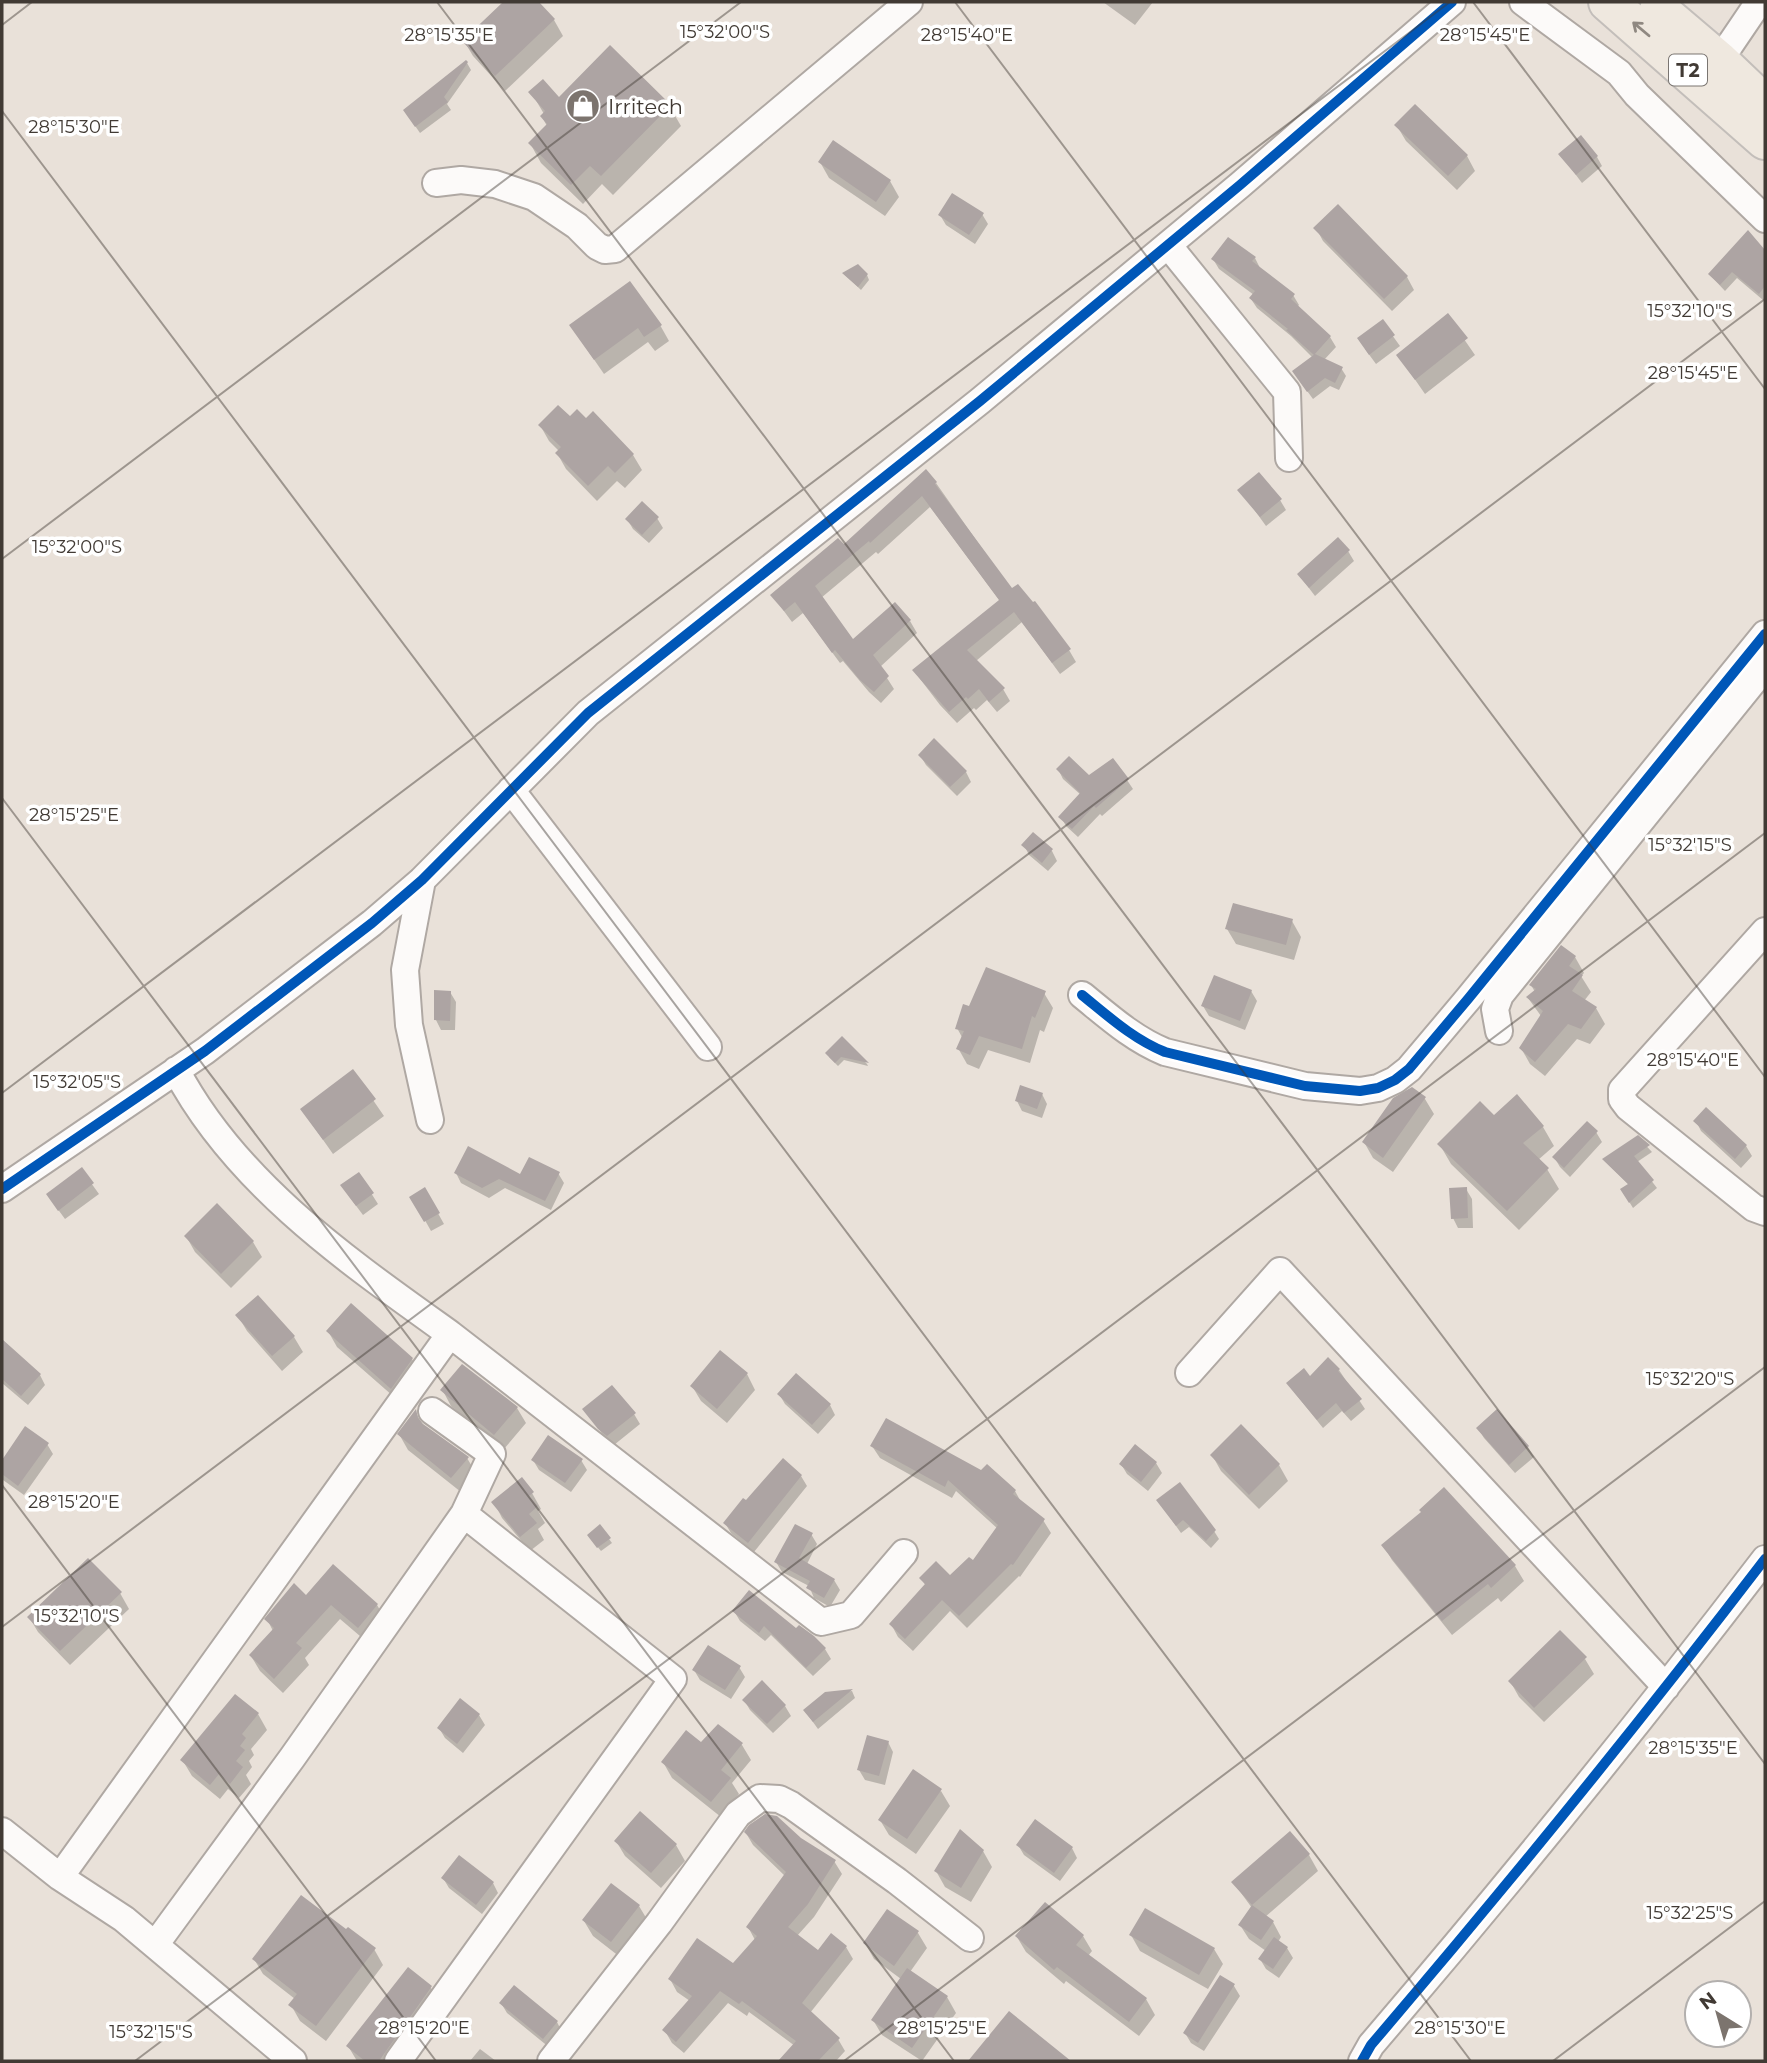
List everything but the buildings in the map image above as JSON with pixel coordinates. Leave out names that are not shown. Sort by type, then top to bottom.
[{"type":"highway","name":"T2","points":[[1608,2],[1765,139]]},
{"type":"highway","name":"T2","points":[[1649,2],[1719,61],[1765,105]]},
{"type":"street","points":[[436,183],[461,180],[495,184],[534,197],[577,226],[597,246],[606,250],[614,249],[909,2]]},
{"type":"street","points":[[2,1189],[176,1070],[311,971],[422,880],[588,713],[980,401],[1168,245],[1452,2]]},
{"type":"street","points":[[1523,2],[1619,73],[1637,95],[1761,207]]},
{"type":"street","points":[[1719,61],[1759,2]]},
{"type":"street","points":[[1168,245],[1287,392],[1289,458]]},
{"type":"street","points":[[1082,995],[1132,1034],[1165,1052],[1305,1086],[1360,1091],[1378,1088],[1395,1080],[1409,1069],[1468,999],[1765,634]]},
{"type":"street","points":[[1499,1031],[1495,1009],[1500,995],[1765,667]]},
{"type":"street","points":[[511,790],[708,1047]]},
{"type":"street","points":[[422,880],[405,970],[409,1024],[430,1120]]},
{"type":"street","points":[[1765,931],[1622,1090],[1622,1099],[1628,1107],[1754,1208],[1765,1212]]},
{"type":"street","points":[[176,1070],[192,1101],[268,1192],[386,1288],[821,1622],[851,1615],[904,1553]]},
{"type":"street","points":[[1189,1373],[1280,1271],[1666,1687]]},
{"type":"street","points":[[60,1877],[450,1335]]},
{"type":"street","points":[[155,1945],[292,1758],[464,1514],[492,1454],[432,1411]]},
{"type":"street","points":[[398,2061],[673,1679],[464,1514]]},
{"type":"street","points":[[1363,2061],[1371,2045],[1489,1908],[1765,1559]]},
{"type":"street","points":[[551,2061],[659,1923],[738,1814],[760,1798],[779,1799],[791,1805],[897,1881],[970,1938]]},
{"type":"street","points":[[2,1831],[60,1877],[124,1919],[293,2061]]},
{"type":"cycle path","points":[[2,1189],[205,1051],[372,923],[422,880],[588,713],[980,401],[1240,185],[1452,2]]},
{"type":"cycle path","points":[[1082,995],[1132,1034],[1165,1052],[1305,1086],[1360,1091],[1378,1088],[1395,1080],[1409,1069],[1468,999],[1765,634]]},
{"type":"cycle path","points":[[1362,2061],[1371,2045],[1571,1805],[1765,1559]]},
{"type":"place","name":"Irritech","points":[[583,106]]}]
